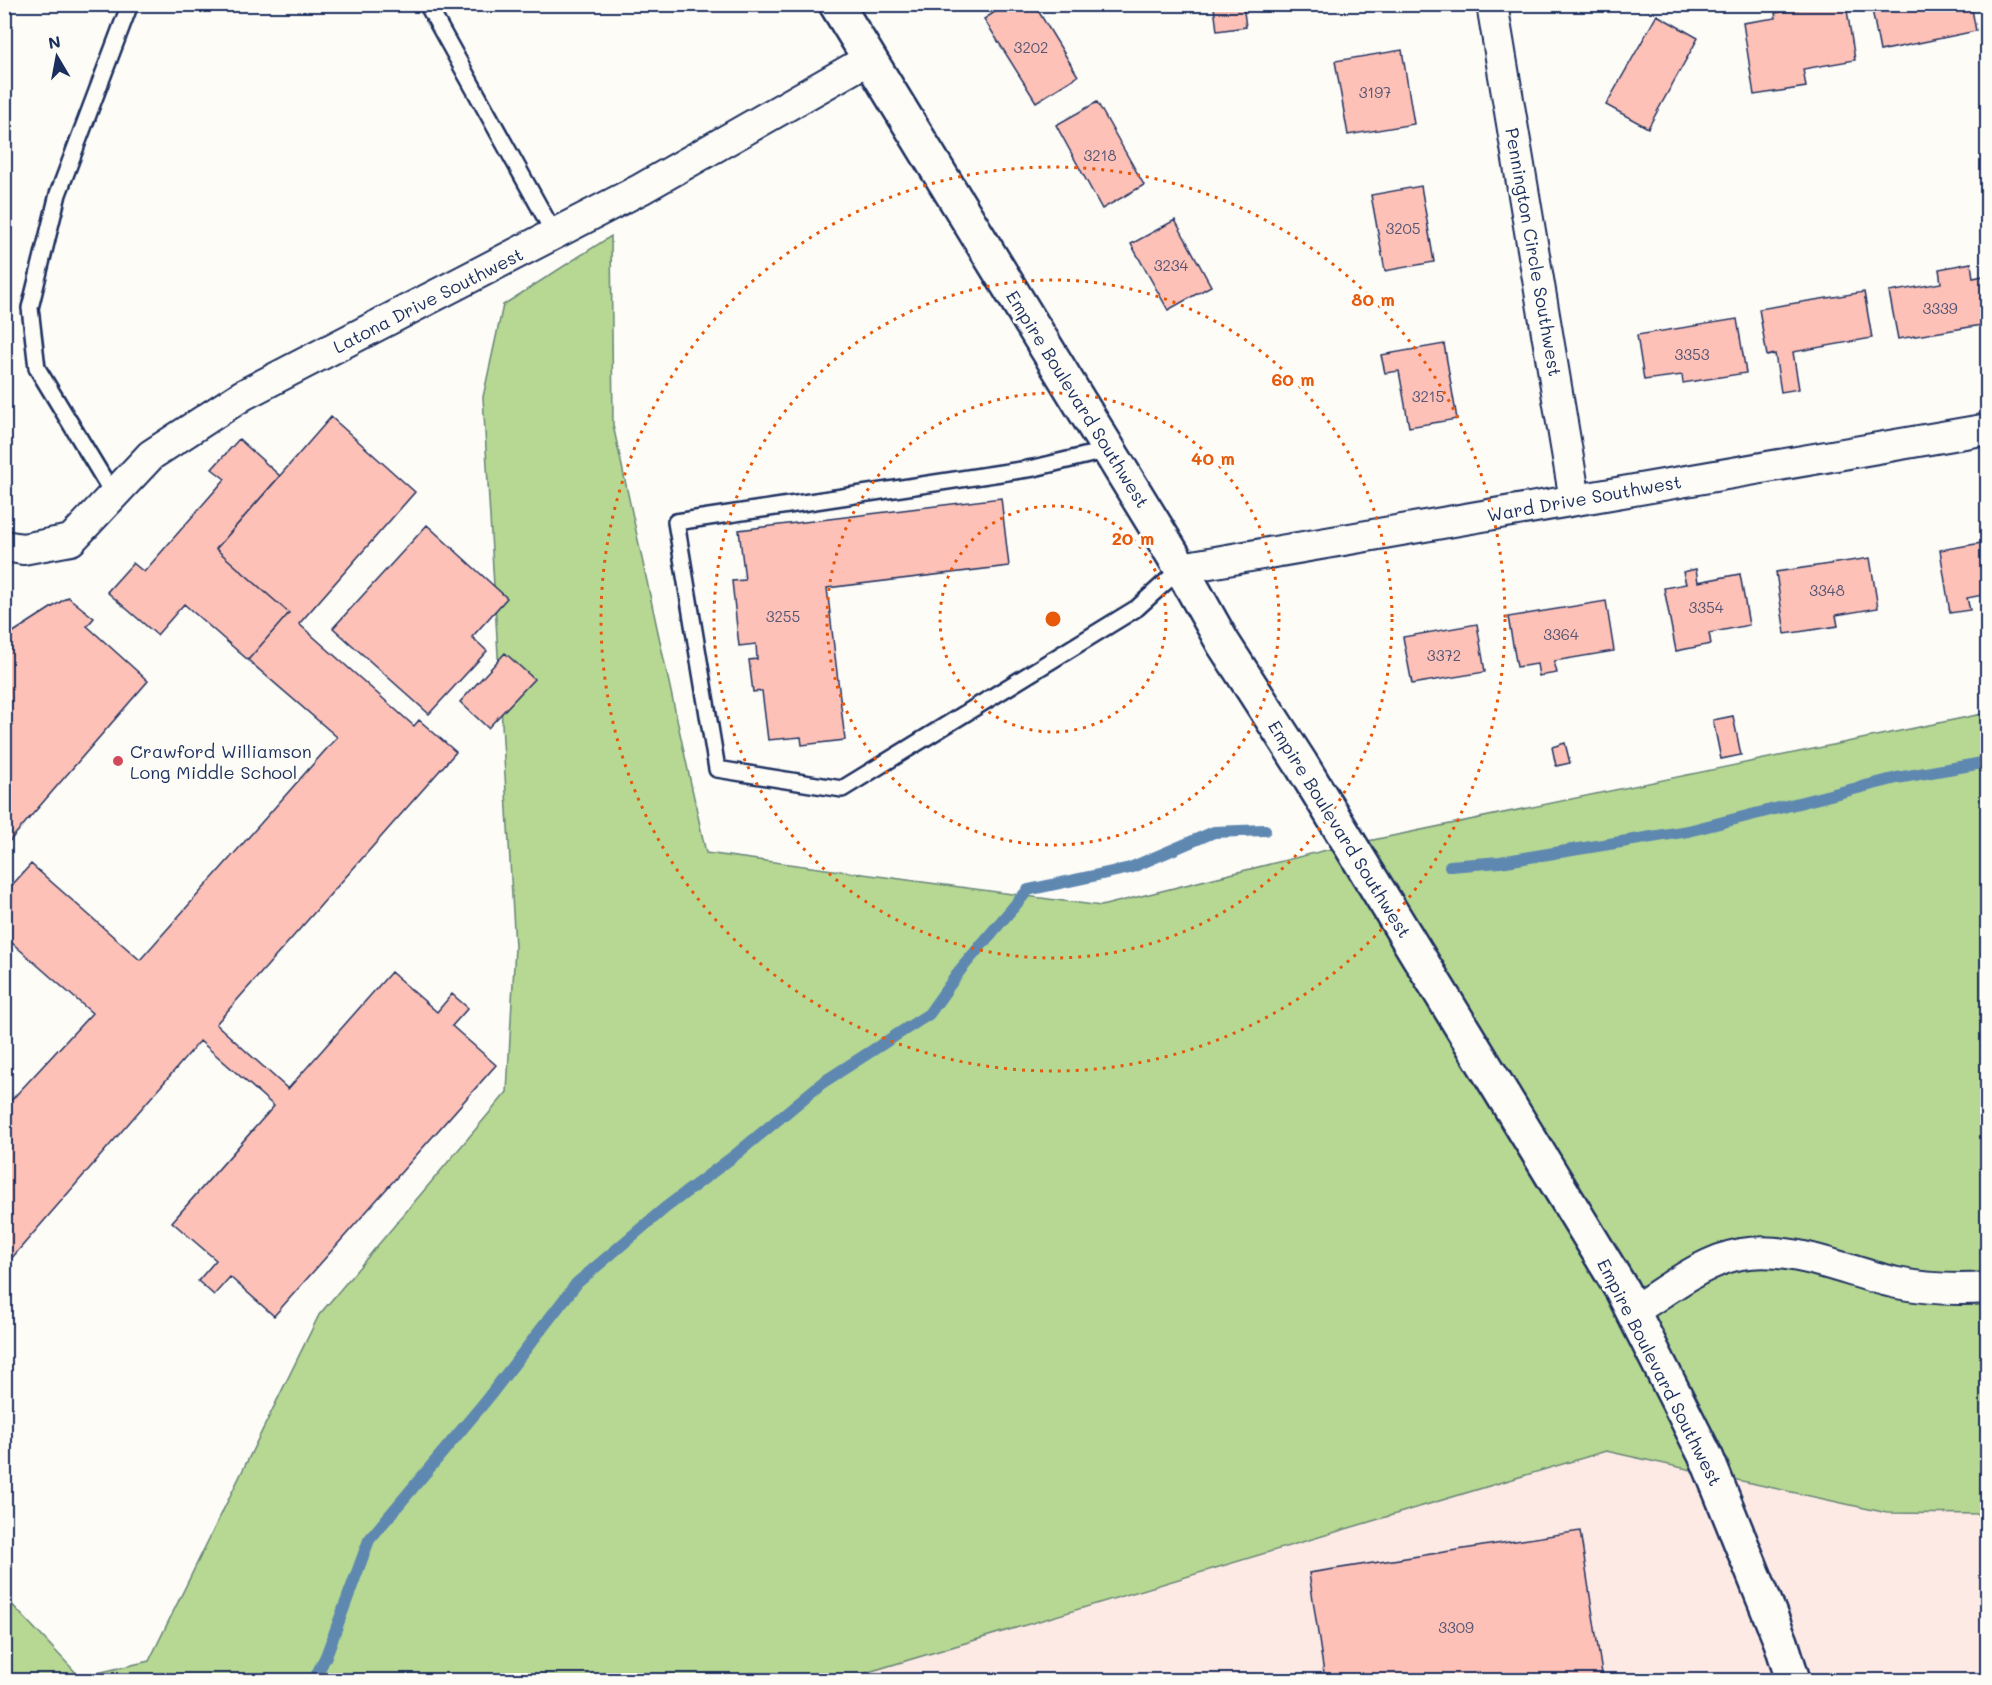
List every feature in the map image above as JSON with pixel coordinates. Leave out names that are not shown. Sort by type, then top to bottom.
[{"type":"street","name":"Empire Boulevard Southwest","points":[[836,4],[1181,568],[1223,643],[1301,764],[1633,1311],[1707,1459],[1781,1642],[1793,1680]]},
{"type":"street","name":"Pennington Circle Southwest","points":[[1492,4],[1575,500]]},
{"type":"street","name":"Latona Drive Southwest","points":[[4,546],[23,549],[71,540],[151,455],[243,395],[555,235],[869,58]]},
{"type":"street","name":"Ward Drive Southwest","points":[[1181,568],[1988,429]]},
{"type":"street","points":[[1633,1311],[1707,1265],[1741,1254],[1784,1252],[1898,1283],[1956,1290],[1988,1288]]},
{"type":"lane","points":[[113,494],[37,368],[30,308],[58,194],[130,4]]},
{"type":"lane","points":[[427,4],[555,235]]},
{"type":"lane","points":[[1109,450],[1034,468],[676,522],[717,769],[842,789],[1137,608],[1181,568]]},
{"type":"shaded area","points":[[1606,1451],[1887,1513],[1987,1514],[1987,1680],[842,1680]]},
{"type":"green space","points":[[611,236],[613,425],[706,853],[1101,906],[1339,847],[1987,713],[1987,1514],[1887,1513],[1606,1451],[842,1680],[5,1680],[4,1596],[80,1677],[149,1661],[319,1315],[507,1092],[515,947],[483,397],[503,305]]},
{"type":"building","points":[[1007,4],[1034,4],[1078,76],[1036,102],[984,19]]},
{"type":"building","points":[[1243,4],[1246,27],[1217,31],[1214,7]]},
{"type":"building","points":[[1826,4],[1846,4],[1855,60],[1803,69],[1806,87],[1754,95],[1743,23],[1776,18],[1775,13]]},
{"type":"building","points":[[1871,4],[1971,4],[1976,31],[1880,51]]},
{"type":"building","points":[[1657,15],[1698,38],[1648,128],[1606,105]]},
{"type":"building","points":[[1402,50],[1414,124],[1348,135],[1335,61]]},
{"type":"building","points":[[1097,102],[1144,185],[1102,209],[1056,125]]},
{"type":"building","points":[[1421,186],[1434,262],[1385,271],[1371,195]]},
{"type":"building","points":[[1175,220],[1211,286],[1168,310],[1131,244]]},
{"type":"building","points":[[1971,263],[1973,278],[1988,275],[1988,324],[1898,339],[1889,292],[1941,283],[1939,269]]},
{"type":"building","points":[[1864,292],[1872,338],[1793,352],[1799,389],[1781,392],[1775,354],[1767,356],[1759,309]]},
{"type":"building","points":[[1737,319],[1746,373],[1683,383],[1682,375],[1644,380],[1637,335]]},
{"type":"building","points":[[1444,344],[1457,419],[1409,427],[1399,371],[1385,373],[1381,355]]},
{"type":"building","points":[[331,417],[415,492],[299,624],[414,726],[419,720],[456,752],[216,1024],[288,1089],[391,972],[437,1012],[452,994],[468,1008],[452,1026],[496,1065],[274,1316],[230,1277],[214,1295],[198,1281],[216,1260],[172,1222],[274,1106],[200,1041],[4,1267],[4,1108],[92,1013],[4,936],[4,894],[31,864],[140,960],[337,737],[248,660],[289,613],[216,549]]},
{"type":"building","points":[[239,439],[280,476],[216,549],[289,613],[248,660],[184,604],[157,635],[107,592],[133,563],[144,572],[225,479],[212,469]]},
{"type":"building","points":[[1001,498],[1009,566],[827,588],[845,740],[802,745],[801,737],[768,740],[762,691],[753,692],[749,660],[757,659],[756,644],[739,646],[732,581],[745,580],[739,530]]},
{"type":"building","points":[[427,525],[507,598],[472,637],[487,651],[429,714],[333,628]]},
{"type":"building","points":[[1988,542],[1988,594],[1967,598],[1970,610],[1950,613],[1940,550]]},
{"type":"building","points":[[1870,558],[1878,608],[1836,615],[1838,626],[1785,634],[1776,572]]},
{"type":"building","points":[[1696,569],[1698,582],[1740,574],[1749,625],[1709,633],[1711,644],[1676,651],[1664,588],[1686,584],[1683,572]]},
{"type":"building","points":[[68,597],[94,618],[87,626],[148,681],[6,845],[4,638]]},
{"type":"building","points":[[1606,601],[1614,651],[1554,661],[1557,673],[1539,676],[1537,664],[1517,667],[1508,617]]},
{"type":"building","points":[[1477,624],[1485,672],[1412,684],[1403,637]]},
{"type":"building","points":[[505,653],[534,679],[488,728],[460,702]]},
{"type":"building","points":[[1733,716],[1741,755],[1721,759],[1713,720]]},
{"type":"building","points":[[1565,743],[1570,763],[1556,766],[1552,747]]},
{"type":"building","points":[[1580,1531],[1603,1680],[1325,1680],[1309,1573]]},
{"type":"waterway","points":[[1450,866],[1500,862],[1688,831],[1897,778],[1988,762]]},
{"type":"waterway","points":[[314,1680],[326,1656],[369,1540],[484,1403],[577,1283],[665,1208],[734,1156],[822,1083],[929,1014],[961,969],[1028,890],[1130,868],[1214,832],[1265,830]]},
{"type":"place","name":"Crawford Williamson Long Middle School","points":[[118,761]]}]
